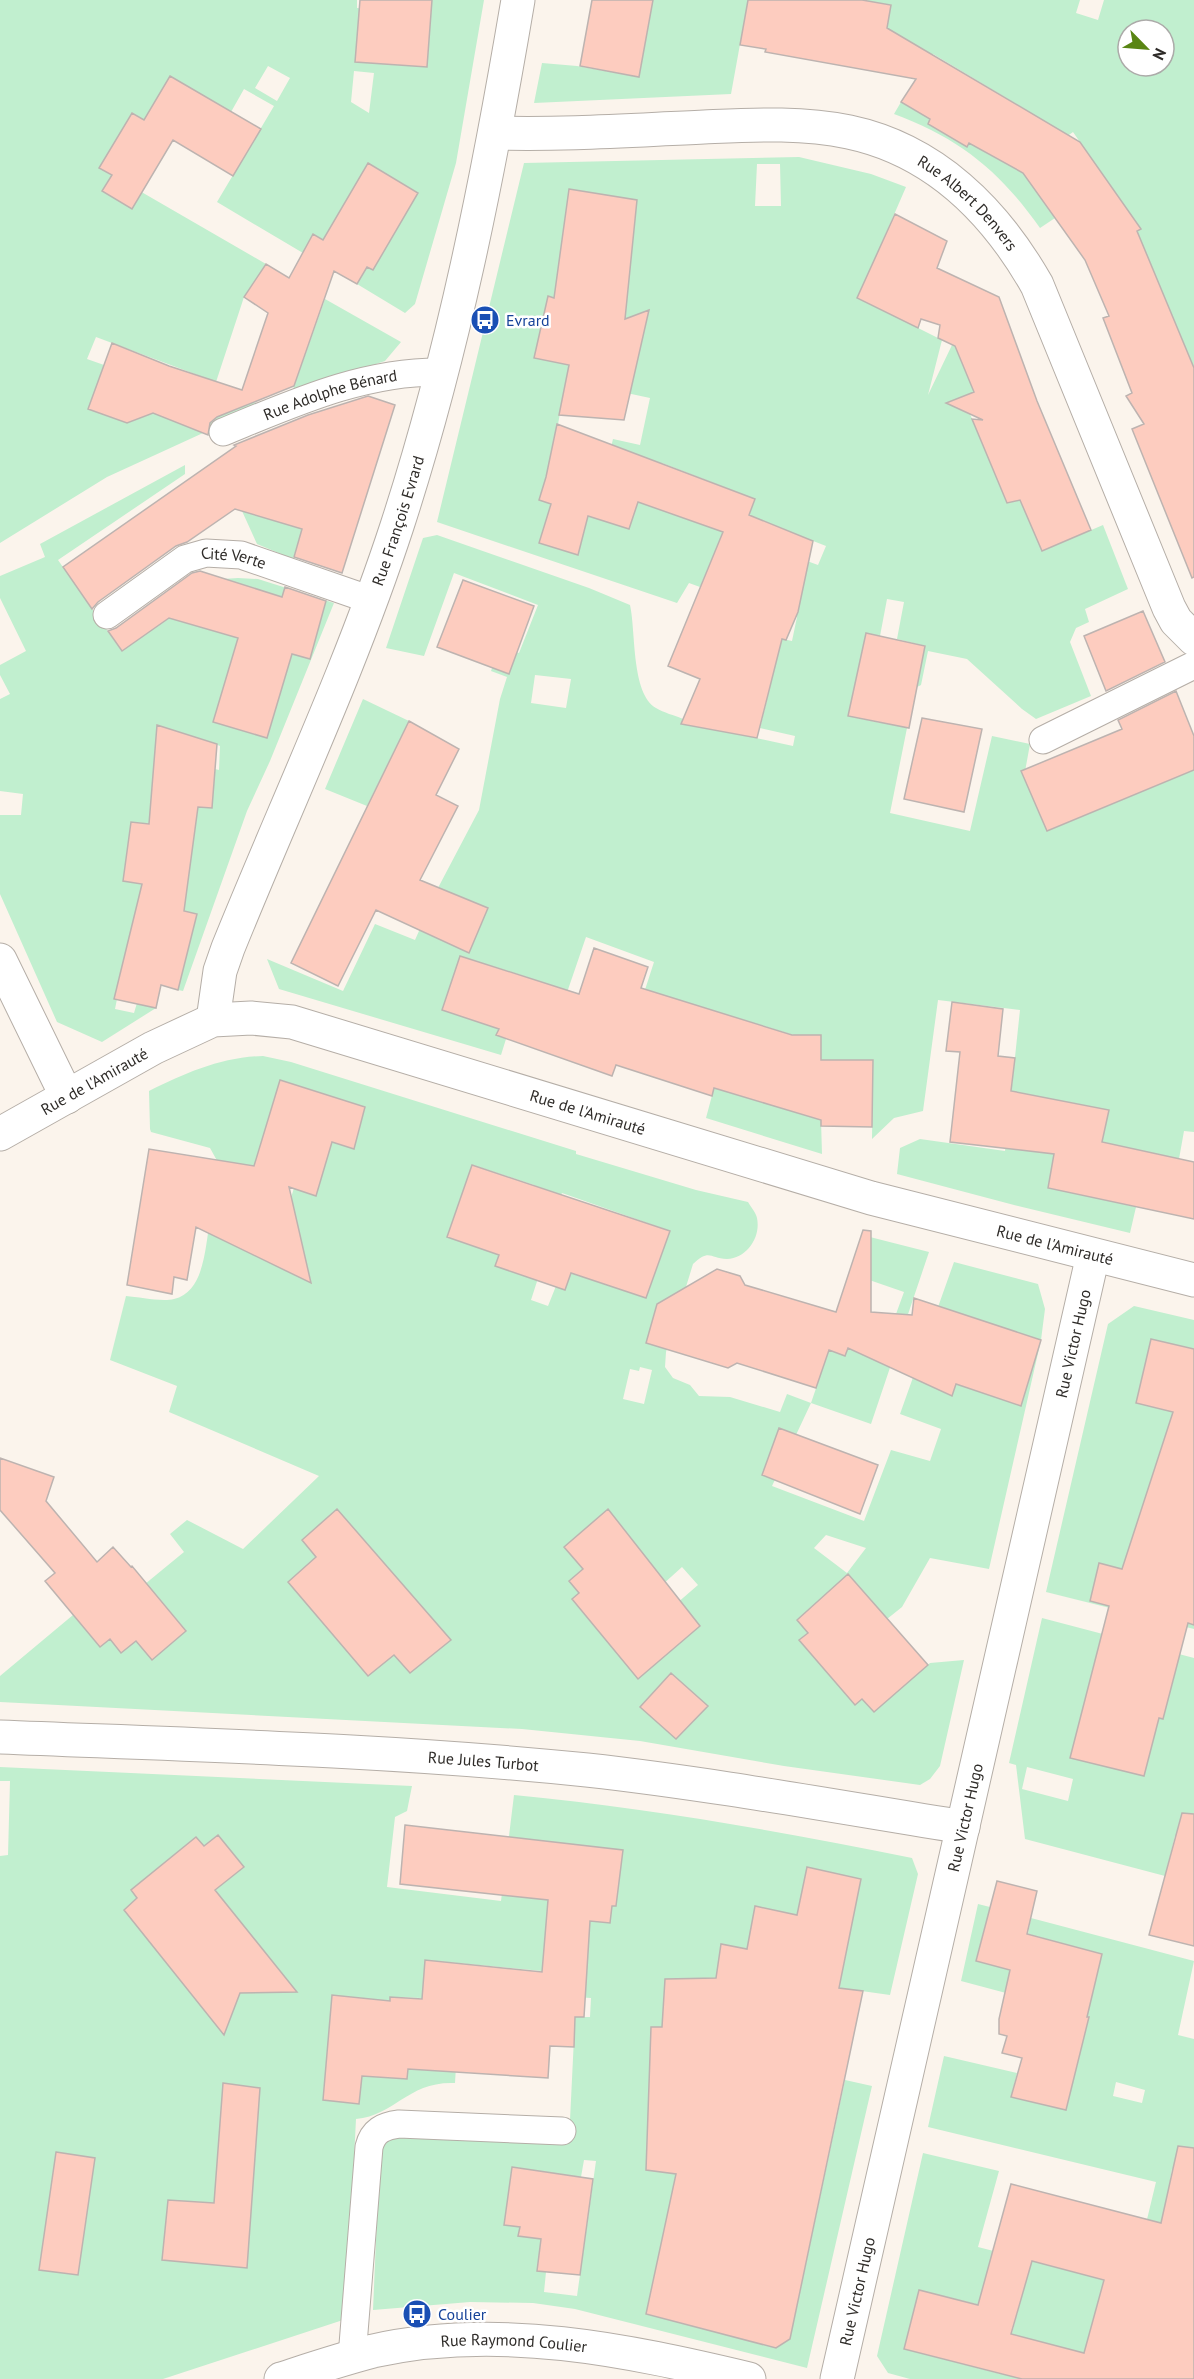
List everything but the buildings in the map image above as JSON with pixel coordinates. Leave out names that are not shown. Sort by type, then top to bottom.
[{"type":"street","name":"Rue François Evrard","points":[[213,1020],[220,971],[228,948],[341,678],[371,600],[407,493],[442,372],[477,228],[518,0]]},
{"type":"street","name":"Rue Albert Denvers","points":[[495,133],[749,125],[799,126],[849,132],[870,138],[915,156],[935,169],[991,217],[1008,237],[1037,285],[1168,608],[1176,621],[1194,639]]},
{"type":"street","points":[[0,960],[67,1097]]},
{"type":"street","name":"Rue de l'Amirauté","points":[[0,1134],[153,1048],[213,1020],[261,1018],[292,1022],[871,1198],[1194,1280]]},
{"type":"street","name":"Rue Victor Hugo","points":[[837,2379],[1093,1255]]},
{"type":"street","name":"Rue Jules Turbot","points":[[0,1737],[415,1755],[555,1767],[693,1784],[963,1827]]},
{"type":"street","name":"Rue Raymond Coulier","points":[[281,2379],[353,2368],[391,2348],[443,2342],[541,2341],[631,2353],[749,2379]]},
{"type":"lane","name":"Rue Adolphe Bénard","points":[[223,432],[304,398],[345,386],[399,374],[442,372]]},
{"type":"lane","name":"Cité Verte","points":[[107,615],[185,559],[206,553],[241,555],[371,600]]},
{"type":"lane","points":[[1043,740],[1194,664]]},
{"type":"lane","points":[[353,2368],[369,2147],[376,2131],[386,2125],[399,2124],[562,2131]]},
{"type":"green space","points":[[0,0],[357,0],[357,8],[375,9],[371,63],[427,67],[432,0],[484,0],[456,163],[415,304],[405,313],[357,284],[367,267],[373,269],[418,193],[368,163],[323,240],[313,235],[303,253],[217,202],[274,106],[244,89],[231,112],[144,120],[132,113],[100,168],[266,264],[244,297],[216,382],[96,337],[87,359],[104,365],[88,409],[127,423],[156,412],[200,387],[264,405],[107,477],[0,543]],"holes":[[[268,66],[290,78],[277,101],[255,88]],[[354,71],[374,73],[369,113],[351,102]]]},
{"type":"green space","points":[[653,0],[748,0],[731,94],[534,103],[542,63],[577,66],[639,77]]},
{"type":"green space","points":[[862,0],[1080,0],[1076,13],[1098,20],[1104,0],[1194,0],[1194,368],[1150,262],[1096,285],[1093,262],[1140,229],[1073,132],[1026,166],[1052,192],[1041,199],[1055,218],[1040,228],[1009,190],[976,159],[939,134],[894,114],[901,102],[916,111],[928,109],[934,113],[928,124],[967,147],[973,138],[981,143],[983,151],[999,160],[1028,111],[933,54],[880,66],[891,5]]},
{"type":"green space","points":[[799,157],[871,174],[906,187],[870,270],[912,325],[942,340],[928,395],[952,345],[955,346],[974,392],[963,397],[1007,503],[1020,500],[1042,551],[1103,525],[1128,589],[1085,609],[1089,622],[1076,628],[1070,642],[1091,696],[1036,719],[967,659],[928,651],[921,685],[915,688],[890,813],[970,831],[992,736],[1030,744],[1024,777],[1047,831],[1194,770],[1194,1132],[1184,1131],[1179,1159],[1102,1142],[1108,1110],[1069,1102],[1060,1126],[1048,1187],[1136,1207],[1130,1233],[897,1174],[900,1148],[920,1139],[1005,1151],[1020,1010],[938,1000],[923,1111],[894,1118],[872,1139],[873,1061],[821,1060],[821,1036],[797,1036],[647,991],[620,1067],[654,962],[586,937],[560,1013],[527,977],[460,956],[443,1010],[499,1029],[497,1035],[506,1039],[501,1055],[279,989],[267,959],[343,991],[375,924],[415,940],[439,886],[479,810],[500,699],[507,677],[491,671],[500,646],[519,653],[538,605],[454,573],[424,656],[386,648],[423,538],[437,535],[589,588],[630,605],[638,676],[648,700],[656,708],[683,719],[681,724],[793,746],[795,736],[760,728],[767,700],[718,686],[742,630],[792,641],[797,617],[751,607],[785,553],[818,565],[826,546],[749,516],[755,499],[662,463],[657,489],[704,503],[723,532],[700,587],[689,583],[677,603],[437,522],[524,163]],"holes":[[[757,164],[780,164],[781,206],[755,206]],[[569,189],[637,200],[627,290]],[[566,380],[650,398],[640,445],[613,439],[604,476],[629,529],[539,500],[551,463]],[[550,508],[587,520],[578,555],[540,543]],[[887,599],[904,602],[897,639],[925,646],[918,680],[891,674],[881,723],[853,717],[857,695],[853,693],[866,633],[880,636]],[[535,675],[571,679],[566,708],[531,703]]]},
{"type":"green space","points":[[325,299],[401,342],[385,361],[292,392]]},
{"type":"green space","points":[[185,465],[185,474],[58,560],[121,650],[213,589],[207,580],[258,579],[334,603],[270,761],[247,811],[183,991],[178,990],[197,914],[117,999],[115,1009],[134,1013],[137,1003],[156,1008],[102,1042],[57,1022],[0,894],[0,815],[21,815],[23,794],[0,791],[0,699],[10,694],[0,675],[0,665],[26,651],[0,598],[0,576],[45,557],[40,544]],"holes":[[[207,741],[220,746],[219,770],[215,769],[211,808],[151,803]],[[131,822],[195,828],[183,889],[123,881]]]},
{"type":"green space","points":[[227,478],[302,529],[293,559],[257,544]]},
{"type":"green space","points":[[363,699],[409,721],[367,806],[325,789]]},
{"type":"green space","points":[[263,1056],[291,1062],[576,1151],[576,1154],[696,1190],[748,1202],[757,1218],[755,1239],[746,1251],[734,1258],[721,1259],[707,1255],[693,1264],[666,1352],[665,1367],[673,1378],[690,1385],[699,1396],[730,1397],[780,1412],[787,1394],[811,1403],[772,1486],[864,1521],[891,1450],[930,1461],[941,1429],[900,1414],[954,1262],[1038,1284],[1045,1309],[1041,1340],[989,1569],[930,1558],[902,1607],[887,1619],[842,1580],[797,1620],[808,1633],[799,1640],[855,1705],[862,1699],[874,1712],[930,1663],[964,1660],[940,1766],[930,1779],[920,1785],[784,1766],[640,1741],[522,1729],[0,1702],[0,1676],[73,1615],[100,1647],[110,1639],[121,1653],[136,1641],[152,1660],[186,1630],[155,1593],[136,1607],[128,1598],[184,1552],[170,1534],[187,1520],[243,1549],[319,1476],[169,1412],[177,1386],[110,1360],[126,1296],[163,1300],[184,1295],[198,1278],[202,1267],[210,1221],[311,1282],[299,1231],[240,1206],[241,1204],[210,1148],[151,1132],[150,1129],[149,1091],[204,1067]],"holes":[[[280,1080],[365,1107],[354,1148],[332,1142],[316,1195],[294,1188],[285,1217],[267,1123]],[[473,1165],[534,1185],[559,1200],[562,1193],[670,1231],[646,1298],[571,1273],[565,1290],[556,1286],[548,1306],[531,1300],[552,1235],[496,1266],[499,1255],[447,1237]],[[640,1367],[652,1370],[644,1404],[623,1399],[630,1369],[639,1371]],[[337,1510],[316,1557],[302,1540]],[[826,1535],[866,1548],[847,1573],[814,1548]],[[617,1540],[641,1604],[682,1567],[698,1585],[676,1604],[635,1658],[627,1665],[572,1600],[579,1593],[569,1581]],[[671,1673],[708,1706],[676,1739],[640,1707]]]},
{"type":"green space","points":[[714,1088],[821,1120],[822,1154],[706,1118]]},
{"type":"green space","points":[[862,1235],[929,1252],[871,1424],[811,1403],[829,1350],[845,1355],[853,1334],[880,1358],[904,1292],[849,1273]]},
{"type":"green space","points":[[1134,1306],[1194,1320],[1194,1349],[1151,1339],[1136,1403],[1194,1416],[1194,1629],[1046,1592],[1108,1324]]},
{"type":"green space","points":[[1042,1618],[1194,1658],[1194,1823],[1189,1839],[1175,1836],[1165,1876],[1025,1839],[1016,1765],[1009,1763]],"holes":[[[1113,1644],[1178,1661],[1172,1686],[1150,1680],[1146,1698],[1167,1704],[1163,1719],[1159,1718],[1144,1775],[1082,1761],[1086,1743],[1075,1739],[1097,1657],[1108,1660]],[[1027,1767],[1073,1779],[1068,1801],[1022,1789]]]},
{"type":"green space","points":[[0,1767],[412,1786],[407,1811],[395,1817],[387,1887],[501,1901],[514,1795],[714,1821],[912,1858],[918,1874],[890,1995],[762,1977],[646,2314],[776,2348],[790,2339],[845,2080],[872,2086],[807,2368],[575,2309],[533,2303],[470,2302],[373,2310],[380,2146],[392,2136],[569,2141],[575,2017],[590,2017],[591,1998],[576,1997],[542,1971],[425,1960],[422,1998],[391,1997],[388,2020],[332,1996],[323,2100],[359,2104],[362,2076],[407,2079],[411,2030],[458,2033],[455,2083],[425,2087],[382,2111],[356,2119],[346,2319],[163,2379],[0,2379],[0,1856],[8,1855],[10,1781],[0,1781]],"holes":[[[218,1835],[244,1867],[215,1890],[247,1930],[233,1941],[124,1910],[137,1898],[132,1891],[196,1837],[204,1846]],[[584,2160],[596,2161],[577,2296],[544,2292],[546,2272],[537,2270],[541,2239],[519,2236],[520,2227],[504,2225],[512,2167],[581,2177]]]},
{"type":"green space","points":[[978,1904],[990,1907],[976,1960],[1011,1970],[1006,1993],[961,1981]]},
{"type":"green space","points":[[1031,1918],[1194,1961],[1178,2035],[1194,2039],[1194,2173],[1172,2169],[1168,2192],[1194,2300],[1194,2313],[1094,2317],[1087,2343],[1104,2358],[1036,2341],[1024,2379],[910,2379],[888,2373],[877,2356],[923,2153],[999,2171],[978,2247],[1131,2286],[1156,2182],[928,2127],[944,2056],[1017,2073],[1011,2097],[1066,2110],[1089,2018],[1059,2009],[1084,1978],[1091,1951],[1028,1934]],"holes":[[[1116,2082],[1145,2090],[1142,2103],[1113,2096]],[[995,2284],[1023,2292],[1001,2374],[904,2349],[919,2290],[988,2307]]]},
{"type":"place","name":"Evrard","points":[[485,320]]},
{"type":"place","name":"Coulier","points":[[417,2314]]}]
